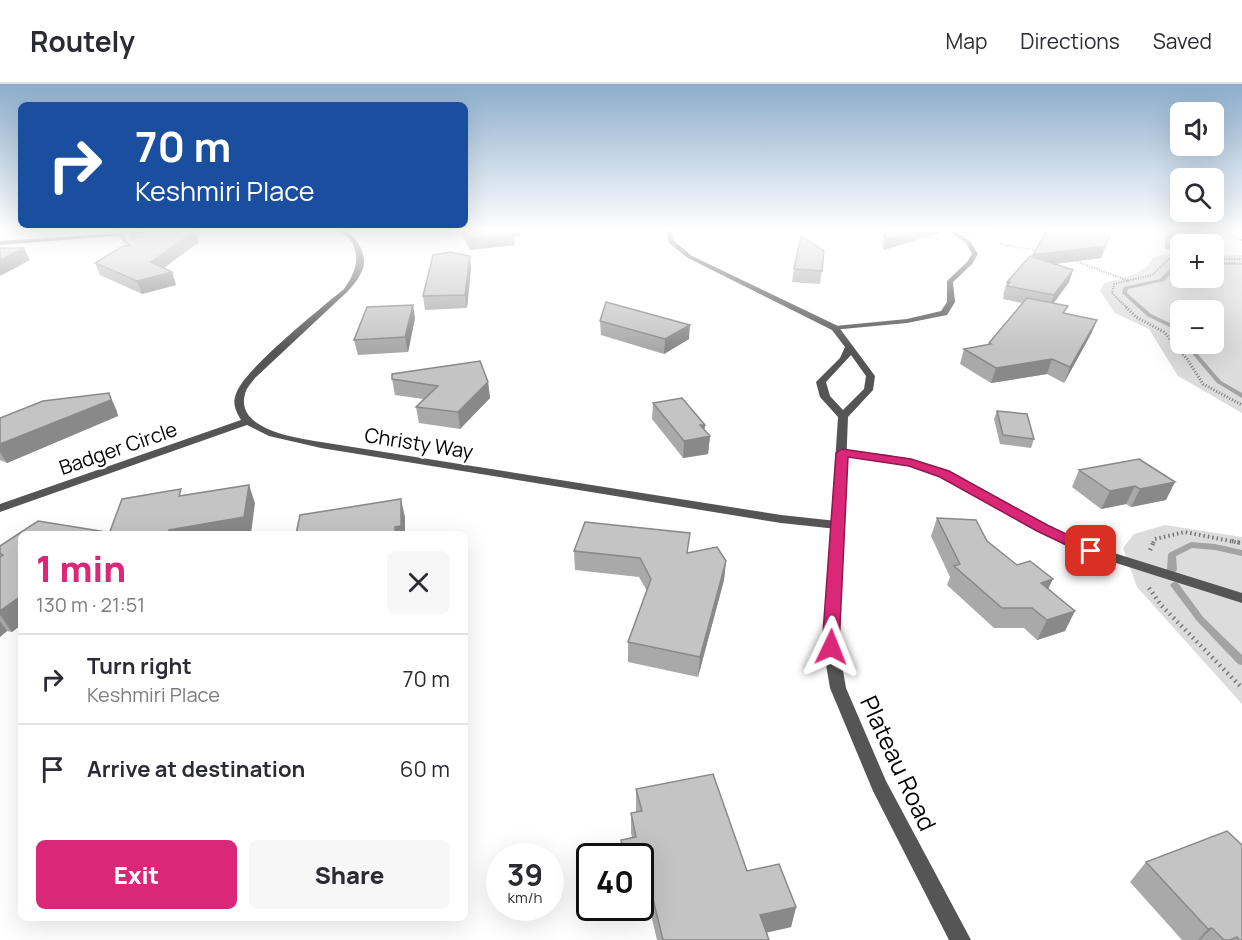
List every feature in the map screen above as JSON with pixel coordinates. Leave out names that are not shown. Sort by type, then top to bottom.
[{"type":"street","points":[[248,421],[242,414],[239,404],[243,386],[337,300],[353,283],[359,270]]},
{"type":"street","points":[[716,270],[835,328],[845,339],[849,348],[871,376],[871,383],[868,390],[843,416],[825,397],[821,382],[824,376],[843,362],[849,348]]},
{"type":"street","points":[[835,328],[907,321],[944,313],[951,302],[950,281],[962,270]]},
{"type":"street","name":"Plateau Road","points":[[843,416],[831,647],[838,688],[879,785],[960,940]]},
{"type":"street","name":"Badger Circle","points":[[0,508],[248,421]]},
{"type":"street","name":"Christy Way","points":[[248,421],[260,430],[274,435],[321,445],[780,519],[837,525]]},
{"type":"street","points":[[842,453],[900,460],[945,474],[1077,546],[1242,597]]},
{"type":"path","points":[[1100,270],[1129,281]]},
{"type":"path","points":[[1157,270],[1152,275],[1114,284],[1112,292],[1127,310],[1164,332],[1187,359],[1203,384],[1242,405]]},
{"type":"path","points":[[1242,543],[1185,532],[1155,539],[1144,568],[1144,580],[1161,605],[1242,688]]},
{"type":"shaded area","points":[[1142,270],[1170,270],[1170,288],[1224,288],[1224,270],[1242,270],[1242,413],[1178,376],[1149,329],[1115,313],[1100,291],[1104,283]]},
{"type":"shaded area","points":[[1165,525],[1242,537],[1242,704],[1137,587],[1123,548],[1134,534]]},
{"type":"building","points":[[111,270],[168,270],[172,272],[137,281]]},
{"type":"building","points":[[429,270],[468,270],[465,295],[423,296]]},
{"type":"building","points":[[1018,270],[1073,270],[1054,295],[1007,286],[1010,282],[1007,282]]},
{"type":"building","points":[[1027,298],[1068,306],[1063,313],[1097,320],[1070,367],[1052,359],[996,368],[964,349],[991,344],[989,343]]},
{"type":"building","points":[[606,302],[690,325],[665,339],[600,321]]},
{"type":"building","points":[[413,305],[405,337],[354,340],[367,307]]},
{"type":"building","points":[[480,361],[488,382],[458,412],[416,407],[438,386],[392,379],[392,374]]},
{"type":"building","points":[[109,393],[111,400],[0,444],[0,418],[43,401]]},
{"type":"building","points":[[682,398],[705,425],[700,425],[710,436],[684,441],[653,403]]},
{"type":"building","points":[[997,411],[1027,414],[1034,439],[1003,435]]},
{"type":"building","points":[[1139,459],[1175,482],[1140,489],[1135,486],[1110,491],[1079,470]]},
{"type":"building","points":[[249,485],[244,517],[168,531],[110,531],[122,499],[181,489],[179,496]]},
{"type":"building","points":[[401,499],[401,526],[395,527],[395,531],[297,531],[300,515]]},
{"type":"building","points":[[937,518],[976,520],[987,541],[1017,565],[1030,561],[1053,579],[1041,583],[1075,611],[1047,620],[1032,608],[1002,608],[954,566],[960,564]]},
{"type":"building","points":[[38,521],[100,531],[23,531]]},
{"type":"building","points":[[585,522],[690,533],[687,553],[717,547],[726,561],[700,657],[628,642],[651,579],[640,558],[574,551]]},
{"type":"building","points":[[18,534],[18,598],[0,611],[0,557],[3,555],[0,553],[0,546]]},
{"type":"building","points":[[713,774],[747,871],[779,864],[796,907],[760,915],[769,940],[663,940],[654,903],[654,843],[622,843],[621,840],[636,837],[631,813],[642,811],[636,789]]},
{"type":"building","points":[[1227,831],[1242,845],[1242,940],[1237,937],[1224,940],[1212,928],[1208,929],[1146,862]]},
{"type":"waterway","points":[[1170,272],[1162,280],[1126,288],[1124,293],[1149,315],[1170,325]]},
{"type":"waterway","points":[[1195,354],[1219,382],[1242,396]]},
{"type":"waterway","points":[[1172,570],[1172,555],[1191,545],[1242,553]]},
{"type":"waterway","points":[[1175,585],[1200,619],[1242,661]]},
{"type":"route","points":[[831,647],[842,453],[890,458],[945,474],[1042,528],[1091,551]]}]
